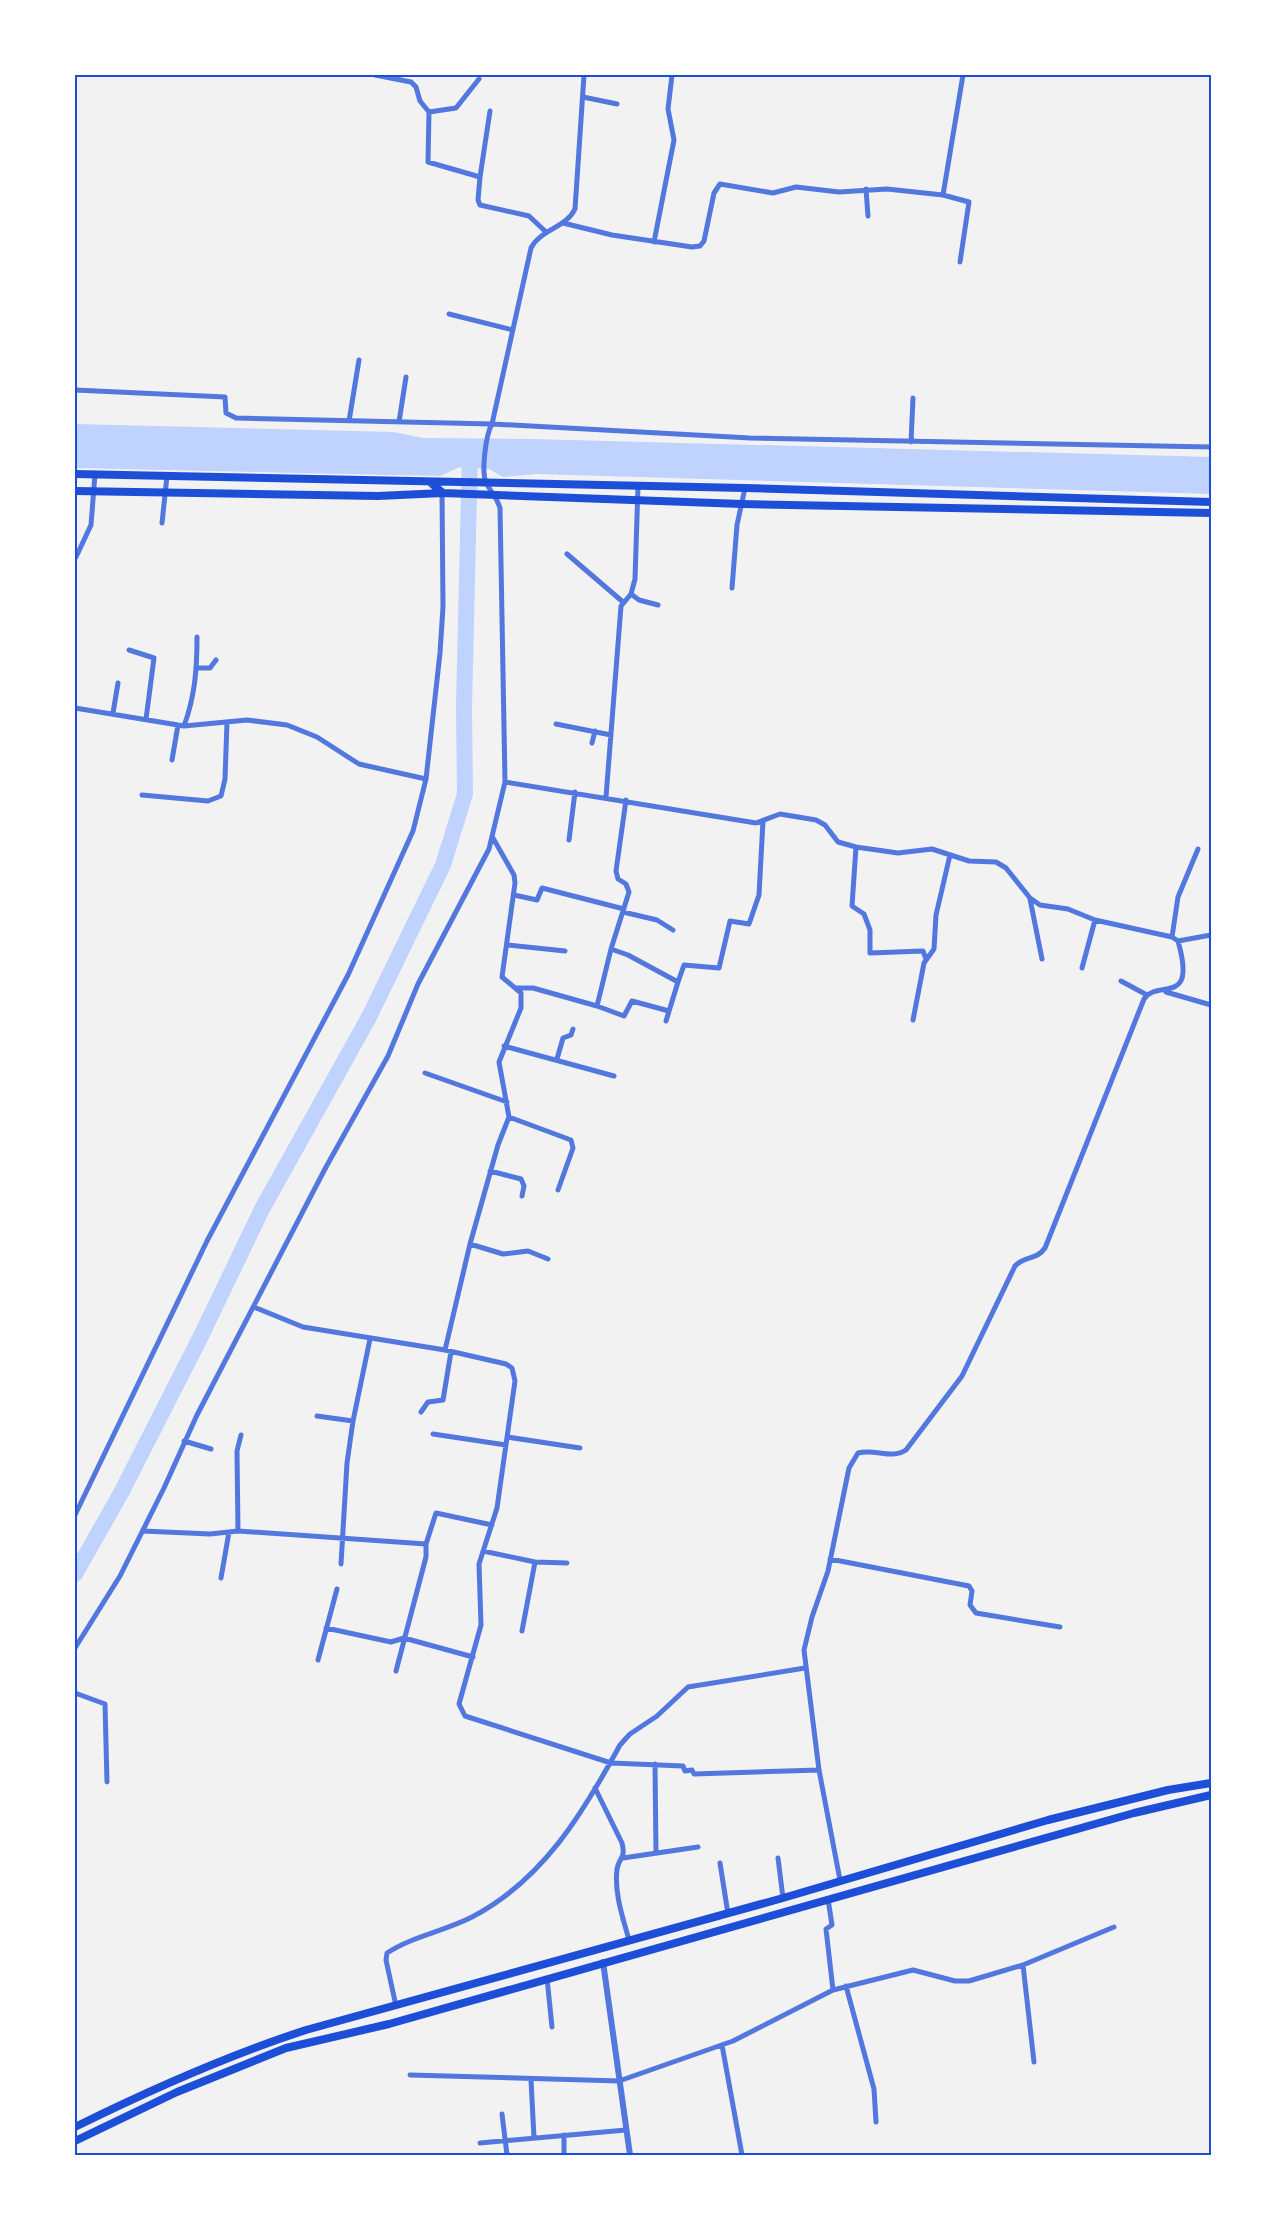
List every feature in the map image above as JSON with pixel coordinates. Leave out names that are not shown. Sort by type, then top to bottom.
[{"type":"highway","points":[[75,2127],[175,2079],[258,2046],[306,2031],[385,2011],[628,1940],[728,1914],[1048,1820],[1167,1790],[1211,1783]]},
{"type":"highway","points":[[75,2141],[177,2092],[286,2048],[388,2024],[546,1977],[1123,1816],[1211,1795]]},
{"type":"highway","points":[[840,1880],[844,1894]]},
{"type":"highway","points":[[385,2011],[388,2024]]},
{"type":"main road","points":[[75,474],[378,482],[485,480],[1211,502]]},
{"type":"main road","points":[[378,482],[378,496]]},
{"type":"main road","points":[[440,482],[443,493]]},
{"type":"main road","points":[[75,491],[378,496],[443,493],[640,498],[742,504],[1211,513]]},
{"type":"main road","points":[[984,509],[987,496]]},
{"type":"street","points":[[375,75],[414,84],[429,112],[428,162],[480,177]]},
{"type":"street","points":[[75,1648],[116,1584],[184,1441],[326,1167],[388,1056],[415,991],[493,838],[505,782],[500,508],[485,480],[487,433],[492,424],[531,248],[546,232],[563,223],[573,214],[576,203],[584,75]]},
{"type":"street","points":[[654,242],[674,140],[668,109],[672,75]]},
{"type":"street","points":[[943,195],[963,75]]},
{"type":"street","points":[[429,112],[456,108],[480,79]]},
{"type":"street","points":[[583,97],[616,104]]},
{"type":"street","points":[[490,111],[480,177],[478,200],[480,205],[529,216],[546,232]]},
{"type":"street","points":[[563,223],[654,242],[700,246],[704,241],[714,193],[720,184],[773,193],[796,187],[839,192],[866,189],[943,195],[969,201],[960,262]]},
{"type":"street","points":[[866,189],[868,216]]},
{"type":"street","points":[[449,314],[513,330]]},
{"type":"street","points":[[349,421],[359,360]]},
{"type":"street","points":[[399,422],[406,377]]},
{"type":"street","points":[[75,390],[225,397],[226,413],[236,418],[492,424],[686,436],[1211,447]]},
{"type":"street","points":[[910,442],[913,398]]},
{"type":"street","points":[[76,557],[89,534],[95,474]]},
{"type":"street","points":[[162,523],[167,476]]},
{"type":"street","points":[[606,796],[623,602],[631,594],[635,579],[640,498],[638,486]]},
{"type":"street","points":[[732,588],[737,525],[745,488]]},
{"type":"street","points":[[75,1515],[202,1251],[363,945],[413,831],[426,779],[443,606],[443,493]]},
{"type":"street","points":[[567,554],[623,602]]},
{"type":"street","points":[[631,594],[639,600],[658,605]]},
{"type":"street","points":[[172,760],[181,725],[194,699],[197,668],[196,637]]},
{"type":"street","points":[[129,650],[154,657],[146,719]]},
{"type":"street","points":[[197,668],[210,668],[216,660]]},
{"type":"street","points":[[113,713],[118,683]]},
{"type":"street","points":[[75,708],[181,725],[247,720],[287,725],[317,737],[359,764],[426,779]]},
{"type":"street","points":[[142,795],[208,801],[221,796],[225,779],[227,722]]},
{"type":"street","points":[[556,724],[611,735]]},
{"type":"street","points":[[592,743],[595,732]]},
{"type":"street","points":[[505,782],[606,796],[756,823],[772,815],[780,814],[816,820],[825,825],[838,842],[856,847],[898,853],[932,849],[969,861],[1002,864],[1030,898],[1040,905],[1068,909],[1095,920],[1172,937],[1178,941],[1211,935]]},
{"type":"street","points":[[569,840],[575,792]]},
{"type":"street","points":[[597,1006],[628,888],[618,879],[616,871],[626,800]]},
{"type":"street","points":[[666,1021],[682,967],[686,964],[718,969],[730,921],[749,924],[759,895],[763,821]]},
{"type":"street","points":[[493,838],[514,875],[514,895],[502,977],[504,981],[517,988],[533,988],[625,1016],[632,1001],[669,1011]]},
{"type":"street","points":[[856,847],[852,906],[864,914],[870,930],[870,953],[922,951],[926,959]]},
{"type":"street","points":[[1172,937],[1178,897],[1198,849]]},
{"type":"street","points":[[913,1020],[926,959],[934,949],[936,915],[950,855]]},
{"type":"street","points":[[514,895],[537,900],[542,888],[657,920],[673,930]]},
{"type":"street","points":[[1030,898],[1042,959]]},
{"type":"street","points":[[1082,968],[1095,920]]},
{"type":"street","points":[[1121,981],[1147,994],[1172,990],[1181,982],[1182,975],[1178,941]]},
{"type":"street","points":[[507,945],[565,951]]},
{"type":"street","points":[[611,949],[628,955],[678,982]]},
{"type":"street","points":[[421,1412],[428,1402],[443,1400],[448,1351],[470,1244],[490,1171],[509,1118],[499,1069],[504,1046],[521,1008],[522,999],[517,988]]},
{"type":"street","points":[[1163,991],[1211,1005]]},
{"type":"street","points":[[840,1880],[819,1770],[804,1650],[808,1629],[830,1559],[846,1478],[855,1456],[868,1450],[892,1455],[906,1450],[962,1376],[1015,1266],[1022,1261],[1037,1257],[1045,1248],[1147,994]]},
{"type":"street","points":[[557,1059],[563,1038],[571,1035],[573,1029]]},
{"type":"street","points":[[504,1046],[614,1076]]},
{"type":"street","points":[[425,1073],[507,1102]]},
{"type":"street","points":[[509,1118],[571,1140],[573,1148],[558,1190]]},
{"type":"street","points":[[490,1171],[521,1179],[524,1186],[522,1196]]},
{"type":"street","points":[[470,1244],[504,1254],[528,1251],[548,1259]]},
{"type":"street","points":[[254,1307],[303,1327],[448,1351],[506,1364],[512,1368],[515,1381],[506,1445],[492,1525],[478,1572],[481,1625],[459,1704],[465,1716],[610,1763],[683,1766],[685,1771],[692,1770],[694,1774],[819,1770]]},
{"type":"street","points":[[342,1564],[342,1538],[353,1421],[370,1339]]},
{"type":"street","points":[[317,1416],[353,1421]]},
{"type":"street","points":[[433,1434],[506,1445]]},
{"type":"street","points":[[238,1531],[237,1451],[241,1435]]},
{"type":"street","points":[[507,1437],[580,1448]]},
{"type":"street","points":[[184,1441],[211,1449]]},
{"type":"street","points":[[396,1671],[426,1557],[426,1544],[436,1513],[492,1525]]},
{"type":"street","points":[[143,1531],[238,1531],[426,1544]]},
{"type":"street","points":[[221,1578],[229,1532]]},
{"type":"street","points":[[483,1551],[535,1562],[567,1563]]},
{"type":"street","points":[[830,1559],[969,1586],[972,1591],[970,1605],[976,1613],[1060,1627]]},
{"type":"street","points":[[522,1631],[535,1562]]},
{"type":"street","points":[[318,1660],[337,1588]]},
{"type":"street","points":[[326,1628],[391,1642],[404,1638],[473,1657]]},
{"type":"street","points":[[396,2007],[386,1960],[387,1953],[474,1916],[510,1893],[536,1870],[557,1847],[626,1738],[657,1716],[688,1687],[805,1668]]},
{"type":"street","points":[[75,1693],[105,1704],[107,1782]]},
{"type":"street","points":[[655,1764],[656,1853]]},
{"type":"street","points":[[595,1788],[622,1843],[623,1858],[617,1870],[617,1886],[628,1940]]},
{"type":"street","points":[[623,1858],[698,1847]]},
{"type":"street","points":[[778,1858],[783,1898]]},
{"type":"street","points":[[720,1863],[728,1914]]},
{"type":"street","points":[[828,1899],[832,1924],[826,1929],[833,1990]]},
{"type":"street","points":[[410,2075],[619,2081],[722,2045],[833,1990],[913,1970],[955,1981],[969,1981],[1023,1965],[1114,1927]]},
{"type":"street","points":[[603,1962],[630,2155]]},
{"type":"street","points":[[1023,1965],[1034,2062]]},
{"type":"street","points":[[546,1977],[552,2027]]},
{"type":"street","points":[[846,1986],[874,2089],[876,2122]]},
{"type":"street","points":[[722,2045],[742,2155]]},
{"type":"street","points":[[531,2080],[534,2138]]},
{"type":"street","points":[[502,2114],[507,2155]]},
{"type":"street","points":[[480,2142],[626,2130]]},
{"type":"street","points":[[564,2135],[564,2155]]},
{"type":"water","points":[[75,424],[393,432],[424,438],[1211,457],[1211,494],[537,474],[503,477],[489,469],[460,467],[440,476],[75,468]]},
{"type":"waterway","points":[[75,1574],[121,1493],[201,1336],[262,1209],[369,1017],[443,865],[465,794],[464,707],[470,451]]}]
